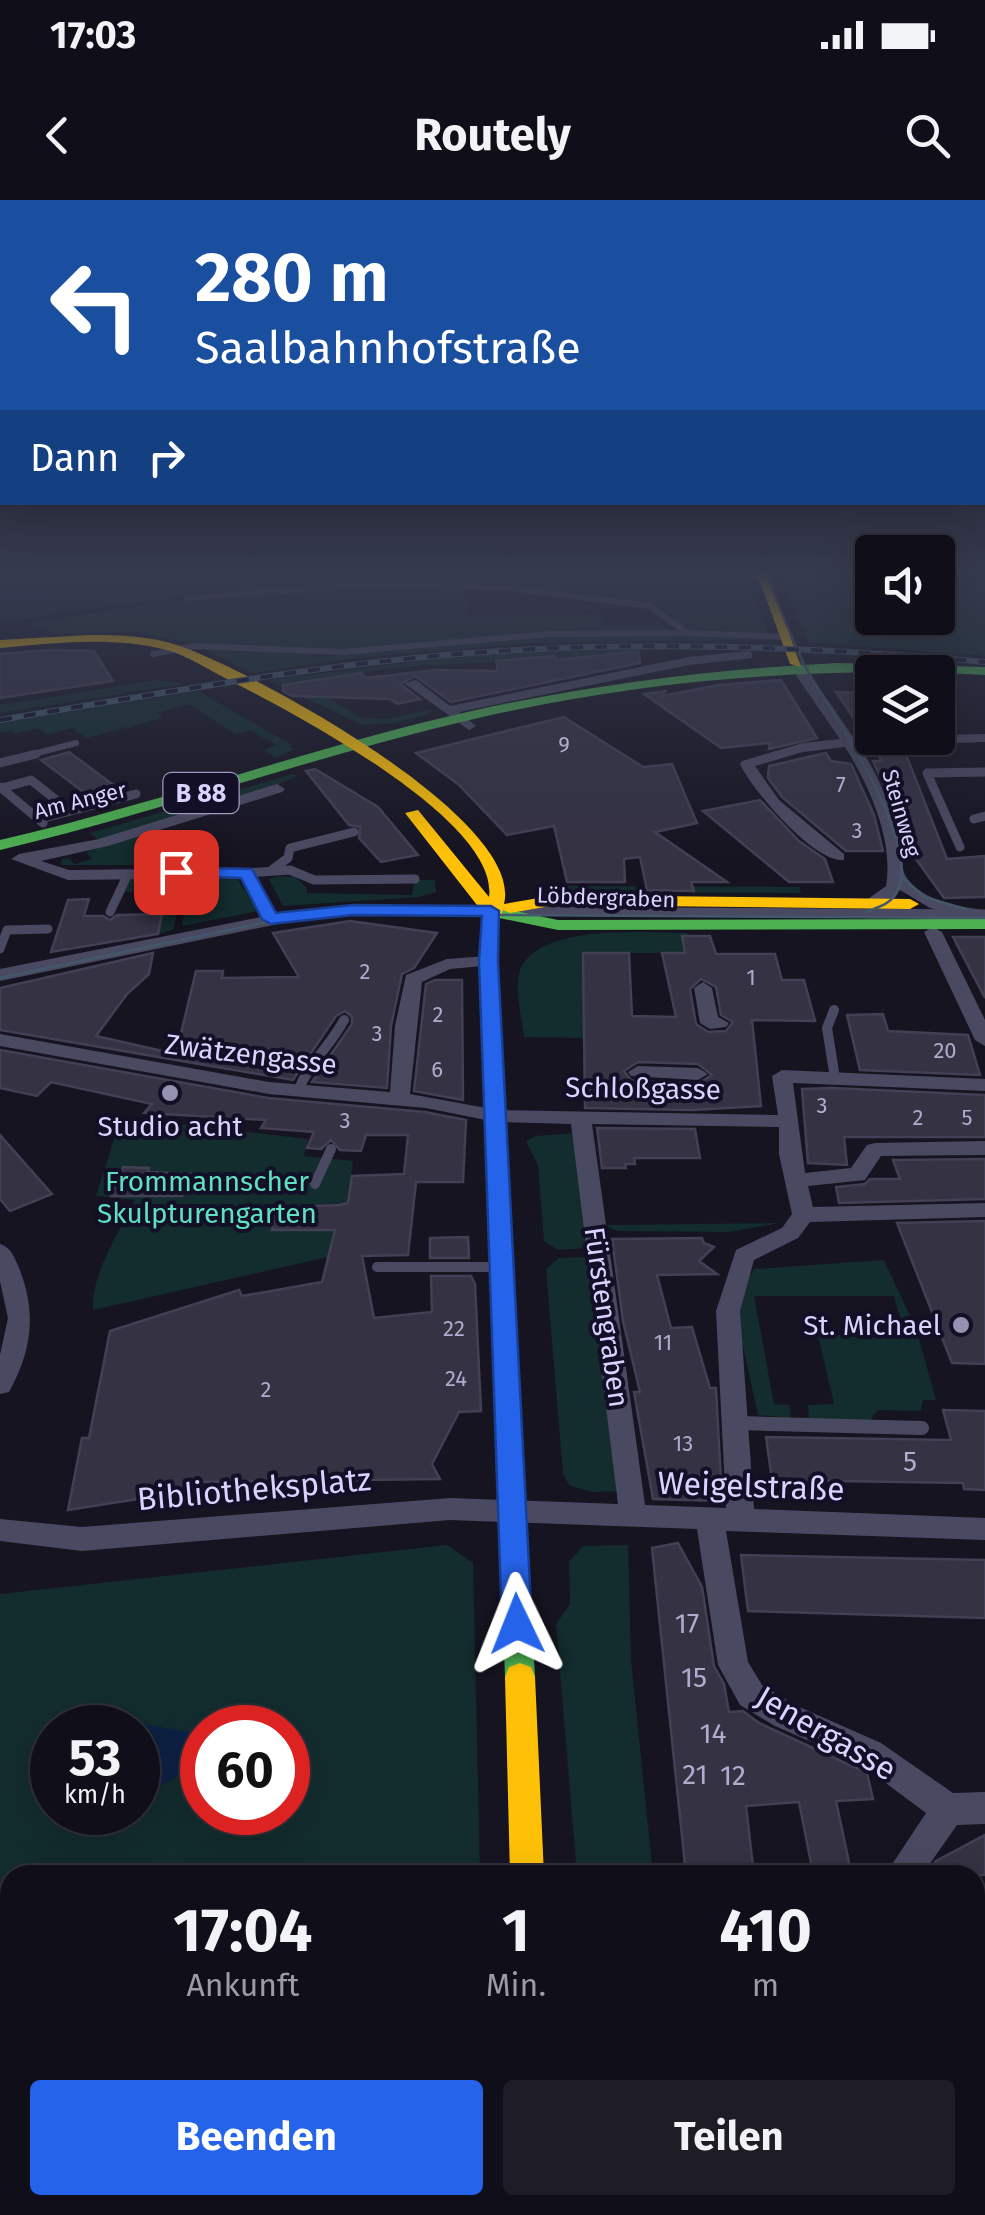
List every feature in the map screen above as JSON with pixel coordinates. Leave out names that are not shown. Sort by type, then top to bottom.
[{"type":"main road","points":[[174,665],[336,752],[378,782],[421,821],[491,911]]},
{"type":"main road","points":[[209,665],[360,744],[412,780],[479,848],[494,870],[499,888],[491,911],[488,961],[527,1865]]},
{"type":"main road","name":"Am Anger","points":[[10,849],[46,826],[459,718],[692,673],[784,665]]},
{"type":"main road","name":"B 88","points":[[910,665],[985,671]]},
{"type":"main road","name":"Löbdergraben","points":[[491,911],[556,900],[935,904],[983,915]]},
{"type":"main road","name":"Löbdergraben","points":[[491,911],[558,925],[983,915]]},
{"type":"street","name":"Am Anger","points":[[459,718],[669,665]]},
{"type":"street","name":"Steinweg","points":[[797,665],[825,714],[869,775],[885,821],[896,876],[911,892],[935,904]]},
{"type":"street","points":[[412,683],[459,718]]},
{"type":"street","points":[[838,857],[765,794],[753,780],[747,764],[773,753],[850,744],[985,738]]},
{"type":"street","name":"Am Anger","points":[[10,849],[54,856],[277,789]]},
{"type":"street","points":[[10,849],[68,875],[246,873],[271,919]]},
{"type":"street","name":"Steinweg","points":[[874,903],[889,894],[896,876]]},
{"type":"street","points":[[0,975],[271,919],[353,910],[491,911]]},
{"type":"street","points":[[932,932],[985,1040]]},
{"type":"street","points":[[400,1096],[413,979],[437,967],[488,961]]},
{"type":"street","points":[[959,982],[985,981]]},
{"type":"street","points":[[703,988],[710,1023],[719,1024]]},
{"type":"street","name":"Zwätzengasse","points":[[0,1040],[222,1082],[353,1100],[400,1096],[464,1105],[496,1116]]},
{"type":"street","points":[[638,1072],[698,1074]]},
{"type":"street","points":[[985,1085],[782,1076],[803,1215],[985,1210]]},
{"type":"street","name":"Schloßgasse","points":[[496,1116],[790,1120]]},
{"type":"street","name":"Fürstengraben","points":[[582,1118],[633,1516]]},
{"type":"street","points":[[795,1181],[857,1175],[874,1150],[985,1148]]},
{"type":"street","name":"Jenergasse","points":[[803,1215],[790,1234],[744,1256],[728,1310],[742,1432],[726,1522],[733,1665],[751,1695],[786,1716],[870,1753],[948,1809]]},
{"type":"street","points":[[0,1252],[22,1301],[21,1330],[0,1385]]},
{"type":"street","name":"Bibliotheksplatz","points":[[0,1530],[82,1539],[419,1510],[514,1512]]},
{"type":"street","name":"Weigelstraße","points":[[514,1512],[985,1529]]},
{"type":"street","points":[[909,1865],[948,1809],[985,1808]]},
{"type":"lane","points":[[0,764],[76,743]]},
{"type":"lane","points":[[960,847],[927,773],[985,772]]},
{"type":"lane","points":[[1,787],[32,780],[55,799]]},
{"type":"lane","points":[[1,787],[46,826],[136,794]]},
{"type":"lane","points":[[974,819],[985,816]]},
{"type":"lane","points":[[273,870],[288,858],[290,848],[354,832]]},
{"type":"lane","points":[[288,858],[314,880],[415,878]]},
{"type":"lane","points":[[246,873],[302,871]]},
{"type":"lane","points":[[110,912],[128,874]]},
{"type":"lane","points":[[0,950],[8,930],[48,929]]},
{"type":"lane","points":[[834,1010],[827,1028],[835,1078]]},
{"type":"lane","points":[[298,1091],[310,1063],[331,1045],[344,1020]]},
{"type":"lane","points":[[315,1184],[331,1150]]},
{"type":"lane","points":[[376,1267],[503,1267]]},
{"type":"lane","points":[[742,1432],[922,1428]]},
{"type":"green space","points":[[236,665],[308,665],[252,673]]},
{"type":"green space","points":[[389,665],[442,665],[392,668],[302,682],[360,717],[385,719],[429,710],[430,714],[394,723],[362,725],[268,680]]},
{"type":"green space","points":[[159,680],[184,684],[0,713],[0,705]]},
{"type":"green space","points":[[198,691],[290,744],[293,750],[275,758],[264,750],[276,745],[250,730],[235,734],[189,704],[158,713],[163,718],[86,738],[72,728],[47,735],[38,728],[0,733],[0,723]]},
{"type":"green space","points":[[297,776],[272,787],[99,840],[90,833]]},
{"type":"green space","points":[[152,831],[158,865],[61,865],[62,859],[68,858],[75,864],[92,859],[86,852]]},
{"type":"green space","points":[[135,877],[134,884],[168,883],[170,877],[178,877],[174,929],[158,934],[165,893],[125,892],[129,879]]},
{"type":"green space","points":[[183,877],[237,878],[258,911],[182,926],[186,901]]},
{"type":"green space","points":[[295,877],[307,893],[412,895],[415,880],[435,880],[436,892],[420,897],[283,906],[269,879]]},
{"type":"green space","points":[[566,886],[799,887],[801,893],[567,892]]},
{"type":"green space","points":[[687,933],[702,953],[584,953],[584,1038],[524,1037],[519,974],[529,957],[546,946],[593,934]]},
{"type":"green space","name":"Frommannscher Skulpturengarten","points":[[121,1117],[308,1139],[304,1156],[353,1161],[348,1203],[276,1208],[273,1230],[323,1230],[338,1218],[328,1257],[93,1310],[101,1268],[135,1200],[96,1196]]},
{"type":"green space","points":[[576,1133],[589,1248],[558,1250],[544,1241],[538,1165],[526,1141],[536,1136]]},
{"type":"green space","points":[[780,1223],[728,1232],[618,1231],[603,1225]]},
{"type":"green space","points":[[559,1258],[591,1260],[626,1491],[593,1492],[570,1486],[563,1474],[546,1269]]},
{"type":"green space","points":[[884,1260],[916,1329],[936,1400],[923,1400],[921,1411],[878,1410],[868,1423],[809,1420],[808,1405],[834,1404],[818,1335],[905,1335],[894,1296],[754,1296],[774,1404],[790,1405],[791,1418],[758,1415],[738,1323],[739,1294],[754,1269]]},
{"type":"green space","points":[[447,1545],[473,1563],[480,1865],[0,1865],[0,1594]]},
{"type":"green space","points":[[628,1545],[631,1660],[652,1865],[576,1865],[556,1624],[570,1604],[569,1562],[583,1546]]},
{"type":"water","points":[[160,1727],[180,1730],[180,1775],[160,1786]]},
{"type":"building","points":[[0,665],[103,665],[113,681],[0,698]]},
{"type":"building","points":[[497,665],[630,665],[451,702],[415,676],[400,684],[420,699],[397,704],[390,699],[292,696],[283,691],[283,685],[361,673],[366,678],[435,670],[498,671]]},
{"type":"building","points":[[781,680],[817,738],[769,749],[770,743],[721,748],[644,694],[665,691],[662,696],[719,685]]},
{"type":"building","points":[[836,692],[855,693],[855,720]]},
{"type":"building","points":[[564,717],[643,767],[672,764],[697,823],[655,832],[727,882],[691,882],[694,891],[647,890],[640,857],[624,859],[625,882],[567,882],[554,826],[507,835],[458,784],[416,753]]},
{"type":"building","points":[[69,752],[120,790],[90,797],[41,760]]},
{"type":"building","points":[[826,753],[831,761],[851,764],[874,815],[883,851],[846,851],[782,797],[768,778],[769,766]]},
{"type":"building","points":[[878,755],[906,755],[947,859],[985,856],[985,897],[944,898],[911,852],[905,852],[891,801],[873,761],[882,761]]},
{"type":"building","points":[[315,769],[378,807],[418,855],[381,862],[359,838],[360,827],[349,825],[306,771]]},
{"type":"building","points":[[760,800],[799,841],[825,859],[833,882],[789,882],[703,811]]},
{"type":"building","points":[[89,899],[84,916],[110,920],[117,915],[162,914],[158,934],[51,952],[68,900]]},
{"type":"building","points":[[350,921],[437,933],[414,968],[402,974],[391,1026],[387,1088],[312,1082],[352,1024],[352,1017],[345,1011],[336,1016],[293,1080],[0,1030],[0,988],[153,953],[149,974],[127,994],[96,1036],[176,1054],[196,971],[223,971],[222,978],[299,977],[273,933]]},
{"type":"building","points":[[682,936],[710,936],[716,954],[775,954],[782,980],[804,980],[815,1021],[752,1020],[761,1106],[692,1110],[585,1108],[583,953],[629,953],[632,1016],[676,1017],[662,953],[685,953]],"holes":[[[701,979],[716,987],[721,1015],[733,1022],[726,1031],[708,1032],[696,1024],[690,989]],[[638,1062],[698,1064],[712,1075],[698,1084],[631,1080],[624,1071]]]},
{"type":"building","points":[[953,937],[985,937],[985,998]]},
{"type":"building","points":[[462,980],[463,1100],[414,1091],[426,984]]},
{"type":"building","points":[[883,1014],[888,1031],[968,1035],[980,1075],[860,1070],[847,1015]]},
{"type":"building","points":[[0,1050],[268,1098],[425,1112],[466,1120],[463,1182],[416,1182],[408,1255],[362,1256],[374,1318],[432,1312],[431,1276],[471,1276],[475,1284],[481,1411],[459,1412],[432,1464],[440,1479],[201,1482],[202,1489],[68,1510],[82,1438],[89,1438],[110,1331],[239,1290],[242,1296],[322,1282],[335,1230],[272,1230],[276,1208],[348,1203],[352,1176],[404,1174],[408,1135],[366,1135],[361,1151],[340,1150],[331,1140],[321,1149],[307,1148],[314,1132],[261,1128],[266,1120],[144,1113],[152,1104],[51,1082],[37,1096],[0,1088]]},
{"type":"building","points":[[802,1089],[985,1095],[985,1137],[844,1137],[847,1165],[808,1163]]},
{"type":"building","points":[[597,1128],[695,1129],[700,1158],[634,1158],[635,1164],[625,1164],[626,1168],[602,1168]]},
{"type":"building","points":[[0,1135],[52,1194],[10,1211],[0,1199]]},
{"type":"building","points":[[985,1159],[985,1199],[839,1203],[836,1187],[865,1184],[870,1179],[900,1179],[893,1160]]},
{"type":"building","points":[[123,1167],[190,1174],[182,1196],[111,1196]]},
{"type":"building","name":"St. Michael","points":[[985,1221],[985,1364],[952,1363],[897,1223]]},
{"type":"building","points":[[468,1237],[469,1258],[430,1258],[430,1238]]},
{"type":"building","points":[[702,1238],[714,1247],[699,1261],[717,1274],[657,1275],[671,1328],[692,1327],[710,1388],[716,1388],[722,1501],[653,1499],[634,1392],[640,1392],[623,1321],[612,1239]]},
{"type":"building","points":[[943,1410],[985,1411],[985,1490],[964,1489],[963,1483],[772,1480],[766,1437],[951,1440]]},
{"type":"building","points":[[678,1543],[702,1587],[714,1666],[724,1684],[729,1712],[743,1711],[759,1723],[867,1773],[873,1799],[836,1801],[850,1865],[811,1865],[799,1802],[746,1806],[753,1865],[685,1865],[652,1548]]},
{"type":"building","points":[[741,1555],[985,1560],[985,1618],[748,1611]]},
{"type":"building","points":[[985,1835],[985,1865],[933,1865]]},
{"type":"tram line","points":[[805,665],[856,750],[888,813],[898,844],[901,876]]},
{"type":"tram line","points":[[866,912],[894,896],[901,876]]},
{"type":"tram line","points":[[901,876],[924,897],[965,909]]},
{"type":"tram line","points":[[0,978],[276,920],[325,914],[985,918]]},
{"type":"railway","points":[[0,720],[357,665]]},
{"type":"traffic: fast","points":[[0,845],[101,820],[401,733],[618,687],[691,677],[837,667],[985,671]]},
{"type":"traffic: fast","points":[[491,911],[558,925],[985,924]]},
{"type":"traffic: fast","points":[[490,927],[488,961],[520,1677]]},
{"type":"traffic: slow","points":[[209,665],[333,730],[406,779],[439,807],[494,871],[499,889],[490,927]]},
{"type":"traffic: slow","points":[[413,813],[491,911]]},
{"type":"traffic: slow","points":[[510,908],[556,900],[910,904]]},
{"type":"traffic: slow","points":[[520,1677],[527,1865]]},
{"type":"place","name":"Studio acht","points":[[170,1093]]},
{"type":"place","name":"St. Michael","points":[[961,1325]]},
{"type":"route","points":[[176,872],[246,873],[271,919],[353,910],[491,911],[488,961],[517,1624]]}]
